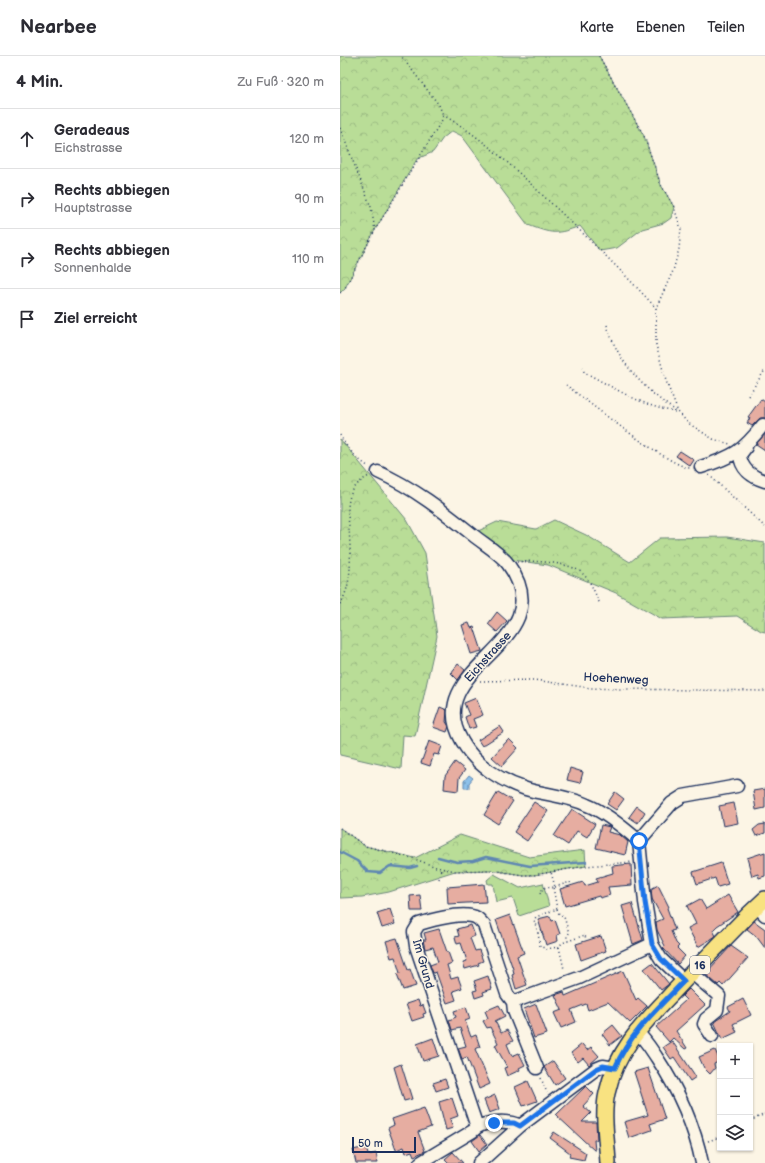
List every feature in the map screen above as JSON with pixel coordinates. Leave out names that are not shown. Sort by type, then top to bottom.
[{"type":"main road","name":"16","points":[[608,1163],[605,1105],[615,1068],[627,1044],[636,1031],[688,977],[762,907]]},
{"type":"street","points":[[763,425],[740,455],[744,468],[756,479],[765,481]]},
{"type":"street","points":[[701,467],[733,456],[749,443]]},
{"type":"street","name":"Eichstrasse","points":[[378,472],[432,502],[507,562],[519,581],[522,595],[518,621],[513,629],[461,687],[456,697],[454,724],[462,743],[475,758],[490,771],[504,780],[526,789],[588,805],[628,831],[639,841]]},
{"type":"street","points":[[712,1036],[704,1024],[706,1019],[717,1010],[719,996],[661,959],[652,944],[645,902],[639,841],[672,804],[684,796],[737,786]]},
{"type":"street","name":"Im Grund","points":[[477,1127],[416,946],[414,932],[419,924],[436,919],[469,916],[478,918],[484,925],[507,994],[513,1002],[514,1011],[537,1068]]},
{"type":"street","points":[[513,1002],[579,978],[652,944]]},
{"type":"street","points":[[636,1031],[647,1042],[671,1080],[683,1103],[698,1143],[702,1163]]},
{"type":"street","points":[[479,1163],[520,1126],[596,1069],[603,1066],[615,1068]]},
{"type":"street","points":[[420,1163],[473,1131],[477,1127],[494,1123],[514,1123],[520,1126]]},
{"type":"path","points":[[401,56],[436,101],[443,115],[466,129],[519,173],[604,254],[656,308]]},
{"type":"path","points":[[600,56],[644,136],[661,185],[674,207],[681,229],[673,271],[656,308],[656,344],[666,382],[678,412]]},
{"type":"path","points":[[340,293],[345,288],[375,230],[442,120],[443,115]]},
{"type":"path","points":[[340,128],[371,207],[375,230]]},
{"type":"path","points":[[607,325],[610,338],[622,360],[663,402],[678,412],[688,423],[713,439],[726,443],[749,443]]},
{"type":"path","points":[[583,367],[584,372],[625,394],[664,410],[678,412]]},
{"type":"path","points":[[748,396],[765,370]]},
{"type":"path","points":[[566,385],[642,442],[664,456],[688,468],[701,467],[765,527]]},
{"type":"path","points":[[340,436],[348,448],[361,462],[378,472]]},
{"type":"path","points":[[340,604],[345,592],[350,563],[348,508],[350,496],[360,481],[378,472]]},
{"type":"path","points":[[507,562],[538,561],[560,564],[583,573],[592,586],[600,604]]},
{"type":"path","name":"Hoehenweg","points":[[466,681],[534,680],[606,688],[765,691]]},
{"type":"path","points":[[340,828],[365,846],[415,858],[441,868],[455,871],[490,870],[523,875],[586,866],[642,861]]},
{"type":"path","points":[[439,879],[441,868]]},
{"type":"path","points":[[551,872],[558,914],[564,917],[569,933],[567,936],[568,941]]},
{"type":"path","points":[[540,894],[543,888],[554,887],[570,882],[571,885]]},
{"type":"path","points":[[557,909],[536,917],[534,920],[540,946],[546,949],[559,947],[562,943],[585,935],[586,940]]},
{"type":"path","points":[[538,933],[542,932]]},
{"type":"path","points":[[559,947],[564,969]]},
{"type":"path","points":[[537,1068],[551,1103]]},
{"type":"path","points":[[753,1120],[765,1114]]},
{"type":"path","points":[[698,1143],[717,1138]]},
{"type":"green space","points":[[340,56],[599,56],[644,136],[661,185],[674,207],[671,218],[664,223],[642,229],[617,248],[600,251],[580,226],[565,231],[549,232],[528,225],[462,136],[452,131],[443,138],[433,152],[417,159],[375,230],[345,288],[340,293]]},
{"type":"green space","points":[[340,439],[407,520],[425,553],[437,636],[415,736],[403,735],[401,769],[340,755]]},
{"type":"green space","points":[[554,520],[586,535],[630,562],[660,538],[727,537],[765,543],[765,632],[737,616],[662,619],[616,593],[548,565],[505,559],[474,533],[497,522],[536,529]]},
{"type":"green space","points":[[340,828],[365,846],[415,858],[460,835],[529,857],[585,850],[586,866],[534,875],[523,875],[490,870],[455,871],[389,892],[362,897],[340,898]]},
{"type":"green space","points":[[494,874],[520,888],[543,883],[549,906],[519,916],[513,898],[496,902],[493,884],[488,884],[487,880]]},
{"type":"water","points":[[469,775],[473,778],[469,783],[469,788],[464,788],[464,781]]},
{"type":"building","points":[[761,399],[765,402],[765,418],[760,418],[752,426],[747,423],[750,418],[748,417]]},
{"type":"building","points":[[765,434],[765,450],[756,444]]},
{"type":"building","points":[[680,451],[694,460],[690,466],[676,456]]},
{"type":"building","points":[[497,612],[507,621],[497,632],[488,624]]},
{"type":"building","points":[[469,623],[471,628],[474,627],[482,651],[471,654],[462,625]]},
{"type":"building","points":[[458,664],[465,670],[458,680],[451,673]]},
{"type":"building","points":[[476,698],[483,715],[473,719],[476,727],[469,729],[465,717],[469,715],[464,703]]},
{"type":"building","points":[[440,707],[447,710],[446,722],[449,726],[447,732],[433,727]]},
{"type":"building","points":[[500,726],[504,732],[482,746],[478,740]]},
{"type":"building","points":[[509,739],[518,748],[502,766],[492,757]]},
{"type":"building","points":[[429,741],[442,746],[439,755],[434,754],[430,766],[421,763]]},
{"type":"building","points":[[455,762],[465,770],[459,778],[458,791],[444,789],[445,776]]},
{"type":"building","points":[[570,768],[583,772],[580,783],[567,780]]},
{"type":"building","points":[[765,789],[765,808],[756,810],[753,791]]},
{"type":"building","points":[[498,792],[513,801],[498,824],[484,815]]},
{"type":"building","points":[[615,792],[624,799],[616,810],[607,804]]},
{"type":"building","points":[[534,802],[548,811],[527,841],[514,832]]},
{"type":"building","points":[[734,803],[738,823],[723,826],[719,806]]},
{"type":"building","points":[[637,806],[645,812],[638,823],[629,817]]},
{"type":"building","points":[[572,809],[595,824],[587,837],[577,831],[568,845],[554,836]]},
{"type":"building","points":[[765,824],[765,833],[756,836],[753,830],[759,825]]},
{"type":"building","points":[[601,825],[610,827],[608,832],[620,835],[628,842],[625,855],[596,848]]},
{"type":"building","points":[[765,852],[765,876],[759,878],[758,874],[752,876],[747,858]]},
{"type":"building","points":[[721,863],[728,884],[718,887],[715,878],[697,884],[693,872]]},
{"type":"building","points":[[631,864],[632,885],[608,887],[610,895],[600,898],[599,896],[565,906],[560,889],[583,882],[585,886],[598,882],[596,878],[613,873],[612,866]]},
{"type":"building","points":[[484,884],[486,902],[448,904],[447,887]]},
{"type":"building","points":[[658,885],[669,907],[667,908],[675,930],[671,931],[676,943],[679,946],[677,948],[685,956],[678,964],[663,948],[665,946],[657,930],[656,922],[663,919],[652,899],[651,889]]},
{"type":"building","points":[[420,895],[422,911],[411,911],[410,896]]},
{"type":"building","points":[[728,895],[738,912],[713,930],[716,936],[698,947],[688,928],[696,924],[687,906],[700,899],[706,909]]},
{"type":"building","points":[[632,903],[643,940],[633,944],[622,906]]},
{"type":"building","points":[[390,909],[395,924],[382,928],[377,913]]},
{"type":"building","points":[[510,915],[524,953],[517,956],[527,985],[516,989],[512,975],[514,974],[513,969],[496,920]]},
{"type":"building","points":[[550,916],[552,921],[555,920],[560,934],[557,935],[558,941],[546,945],[538,919]]},
{"type":"building","points":[[754,921],[765,929],[765,948],[756,936],[747,929]]},
{"type":"building","points":[[471,925],[475,936],[470,938],[475,951],[479,950],[483,961],[478,963],[479,965],[465,969],[463,962],[467,961],[461,943],[457,944],[455,937],[459,936],[457,929]]},
{"type":"building","points":[[439,929],[452,963],[447,965],[451,979],[458,977],[462,988],[453,991],[456,1000],[447,1003],[436,972],[433,973],[430,965],[438,962],[433,947],[425,949],[423,940],[426,940],[424,933]]},
{"type":"building","points":[[601,936],[606,951],[581,960],[576,944]]},
{"type":"building","points":[[397,938],[408,970],[410,969],[416,986],[403,990],[397,974],[400,973],[395,957],[391,958],[386,941]]},
{"type":"building","points":[[731,946],[748,958],[723,986],[720,983],[718,985],[705,974]]},
{"type":"building","points":[[652,963],[669,984],[661,990],[644,969]]},
{"type":"building","points":[[623,971],[636,1000],[638,998],[647,1006],[630,1023],[608,1002],[588,1010],[586,1004],[571,1010],[576,1022],[561,1028],[554,1013],[562,1010],[555,995],[564,992],[565,996]]},
{"type":"building","points":[[488,976],[492,989],[483,992],[484,995],[475,998],[473,991],[477,990],[474,981]]},
{"type":"building","points":[[689,989],[705,1005],[676,1031],[687,1048],[685,1049],[673,1038],[669,1042],[656,1027],[686,1000],[682,996]]},
{"type":"building","points":[[743,999],[751,1015],[733,1024],[737,1032],[722,1039],[714,1022],[730,1011],[728,1007]]},
{"type":"building","points":[[418,1000],[420,1006],[423,1005],[426,1013],[423,1014],[424,1017],[412,1021],[406,1004]]},
{"type":"building","points":[[536,1004],[547,1034],[534,1038],[524,1009]]},
{"type":"building","points":[[499,1005],[505,1016],[495,1021],[501,1033],[507,1030],[513,1041],[507,1044],[512,1056],[519,1053],[525,1065],[519,1068],[520,1070],[507,1076],[504,1068],[507,1067],[495,1045],[498,1043],[490,1027],[487,1028],[483,1021],[488,1018],[485,1011]]},
{"type":"building","points":[[466,1007],[470,1019],[465,1021],[471,1037],[476,1035],[480,1047],[475,1049],[490,1084],[479,1089],[467,1057],[462,1059],[458,1048],[466,1046],[460,1028],[452,1030],[449,1020],[456,1017],[454,1011]]},
{"type":"building","points":[[613,1025],[622,1036],[610,1045],[602,1034]]},
{"type":"building","points":[[433,1038],[439,1056],[423,1061],[417,1044]]},
{"type":"building","points":[[672,1041],[696,1077],[690,1081],[674,1057],[671,1059],[663,1047]]},
{"type":"building","points":[[582,1044],[587,1050],[591,1047],[599,1056],[589,1065],[583,1058],[578,1062],[571,1053]]},
{"type":"building","points":[[715,1050],[717,1054],[717,1062],[714,1064],[715,1068],[710,1074],[704,1068],[699,1057]]},
{"type":"building","points":[[553,1061],[565,1078],[555,1085],[544,1067]]},
{"type":"building","points":[[401,1064],[412,1099],[404,1101],[394,1067]]},
{"type":"building","points":[[648,1068],[665,1119],[650,1124],[652,1130],[629,1138],[624,1122],[648,1115],[634,1072]]},
{"type":"building","points":[[445,1079],[448,1087],[436,1091],[433,1083]]},
{"type":"building","points":[[528,1081],[537,1101],[523,1106],[515,1087]]},
{"type":"building","points":[[586,1086],[594,1094],[583,1106],[591,1113],[582,1122],[596,1122],[597,1140],[594,1140],[595,1151],[556,1115]]},
{"type":"building","points":[[495,1095],[500,1109],[489,1113],[484,1100]]},
{"type":"building","points":[[452,1098],[458,1116],[450,1119],[453,1128],[446,1130],[439,1102]]},
{"type":"building","points":[[424,1108],[431,1127],[418,1132],[425,1151],[414,1156],[412,1151],[406,1153],[404,1147],[396,1150],[388,1128],[394,1125],[392,1119]]},
{"type":"building","points":[[554,1132],[586,1153],[584,1160],[569,1157],[570,1153],[550,1138]]},
{"type":"building","points":[[480,1135],[487,1144],[479,1151],[472,1141]]},
{"type":"building","points":[[366,1147],[368,1155],[376,1153],[378,1163],[356,1163],[353,1150]]},
{"type":"building","points":[[453,1152],[463,1163],[449,1163],[445,1159]]},
{"type":"waterway","points":[[340,852],[357,861],[368,872],[380,873],[390,866],[410,868],[417,866]]},
{"type":"waterway","points":[[438,857],[457,862],[473,861],[486,857],[530,866],[586,862]]},
{"type":"route","points":[[494,1123],[514,1123],[520,1126],[525,1124],[596,1069],[603,1066],[615,1068],[620,1056],[636,1031],[684,981],[661,959],[652,944],[645,902],[639,841]]}]
